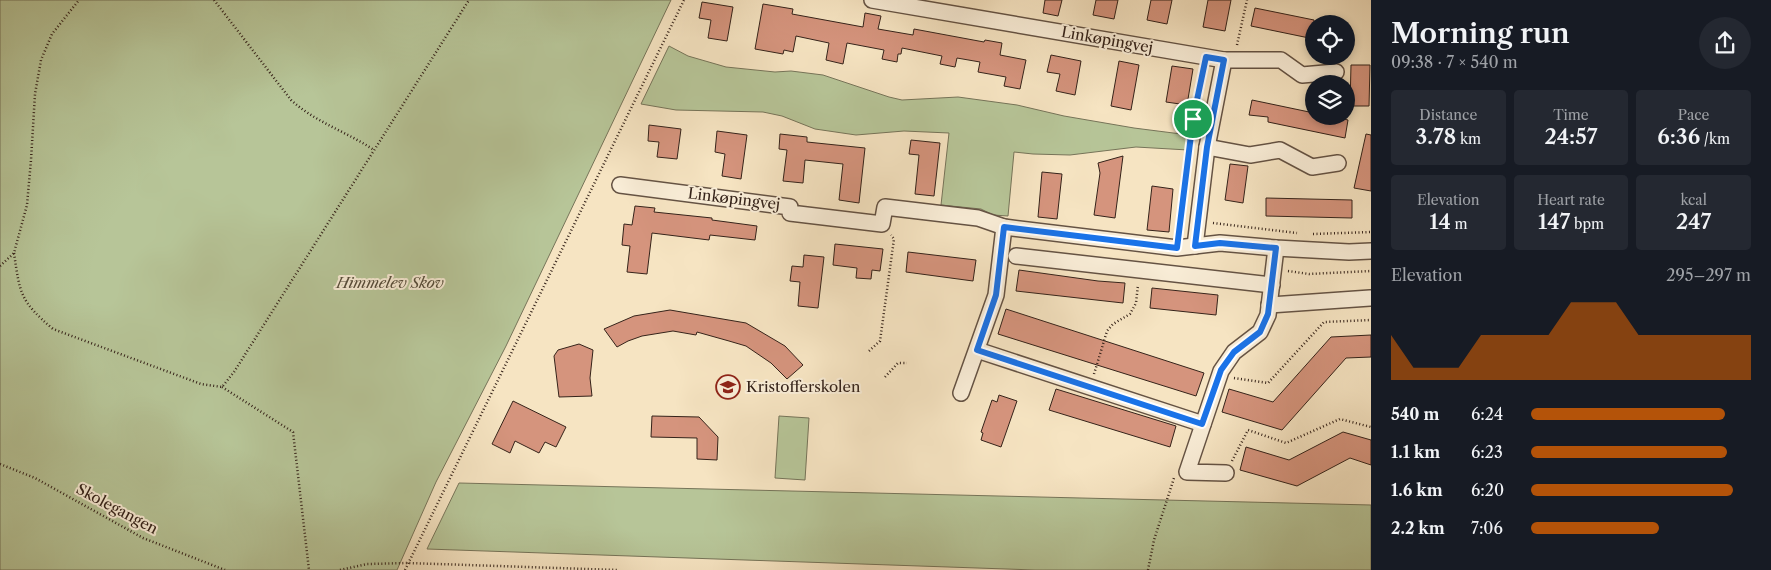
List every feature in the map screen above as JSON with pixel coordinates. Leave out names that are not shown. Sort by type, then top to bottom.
[{"type":"street","name":"Linkøpingvej","points":[[872,0],[1224,60],[1281,60],[1302,75],[1336,72]]},
{"type":"street","points":[[1195,246],[1207,147],[1224,60]]},
{"type":"street","points":[[1207,147],[1250,155],[1280,150],[1312,167],[1338,163]]},
{"type":"street","name":"Linkøpingvej","points":[[620,185],[790,207],[790,213],[882,224]]},
{"type":"street","points":[[882,224],[885,207],[978,218],[1004,227],[1177,248],[1220,243],[1349,252],[1371,251]]},
{"type":"street","points":[[961,393],[996,295],[1004,227]]},
{"type":"street","points":[[1226,473],[1186,472],[1221,370],[1234,352],[1260,332],[1268,314],[1276,248]]},
{"type":"street","points":[[1016,256],[1140,270],[1273,277]]},
{"type":"street","points":[[1269,305],[1370,298]]},
{"type":"street","points":[[977,350],[1202,424]]},
{"type":"path","points":[[79,0],[52,34],[41,60],[35,94],[27,205],[14,253],[19,287],[25,301],[34,314],[53,329],[201,384],[222,387],[293,432],[309,570]]},
{"type":"path","points":[[214,0],[291,100],[304,111],[354,137],[374,150]]},
{"type":"path","points":[[222,387],[234,372],[469,0]]},
{"type":"path","points":[[405,570],[684,0]]},
{"type":"path","points":[[1224,60],[1237,46],[1247,0]]},
{"type":"path","points":[[1177,248],[1193,119],[1206,57]]},
{"type":"path","points":[[1181,219],[1306,234],[1371,232]]},
{"type":"path","points":[[869,351],[880,341],[894,239],[882,224]]},
{"type":"path","points":[[0,266],[14,253]]},
{"type":"path","points":[[1090,387],[1107,332],[1113,324],[1130,314],[1136,303],[1140,270]]},
{"type":"path","points":[[1273,277],[1371,271]]},
{"type":"path","points":[[1232,378],[1268,383],[1324,322],[1371,320]]},
{"type":"path","points":[[885,377],[898,363],[907,362]]},
{"type":"path","points":[[1226,473],[1248,430],[1286,443],[1340,419],[1371,427]]},
{"type":"path","name":"Skolegangen","points":[[0,464],[36,478],[143,538],[226,570]]},
{"type":"path","points":[[340,570],[367,564],[408,563],[617,570]]},
{"type":"green space","name":"Himmelev Skov","points":[[0,0],[671,0],[506,346],[436,482],[397,570],[0,570]]},
{"type":"green space","points":[[669,46],[688,56],[726,67],[823,75],[902,100],[958,97],[1017,105],[1064,116],[1134,128],[1189,135],[1188,150],[1136,147],[1070,155],[1014,152],[1008,216],[993,215],[981,209],[941,205],[949,133],[904,131],[856,135],[815,129],[782,116],[763,112],[676,110],[641,104]]},
{"type":"green space","points":[[779,416],[809,418],[805,480],[775,478]]},
{"type":"green space","points":[[459,483],[1371,505],[1371,570],[1035,570],[427,549]]},
{"type":"building","points":[[1045,0],[1062,0],[1058,16],[1043,13]]},
{"type":"building","points":[[1096,0],[1118,0],[1114,19],[1093,15]]},
{"type":"building","points":[[1151,0],[1172,0],[1167,24],[1147,20]]},
{"type":"building","points":[[1208,0],[1231,0],[1225,31],[1203,27]]},
{"type":"building","points":[[702,2],[733,7],[727,41],[708,38],[711,20],[699,18]]},
{"type":"building","points":[[763,4],[793,9],[792,14],[863,27],[865,13],[881,16],[878,29],[913,35],[914,29],[984,42],[985,40],[1002,43],[1000,55],[1026,60],[1020,89],[1004,86],[1006,77],[978,72],[980,62],[957,58],[955,67],[940,64],[942,56],[902,48],[901,54],[898,54],[897,62],[882,59],[884,50],[847,43],[843,64],[826,60],[829,43],[796,36],[793,52],[784,50],[783,54],[755,49]]},
{"type":"building","points":[[1255,8],[1305,18],[1305,37],[1251,26]]},
{"type":"building","points":[[1051,55],[1081,61],[1075,95],[1056,91],[1060,74],[1047,72]]},
{"type":"building","points":[[1119,61],[1139,65],[1131,110],[1111,106]]},
{"type":"building","points":[[1351,65],[1370,65],[1369,106],[1355,106],[1355,75],[1351,75]]},
{"type":"building","points":[[1172,66],[1193,69],[1187,105],[1166,102]]},
{"type":"building","points":[[1252,100],[1305,111],[1305,125],[1347,125],[1345,138],[1268,122],[1268,117],[1249,115]]},
{"type":"building","points":[[649,125],[681,129],[677,159],[657,157],[659,142],[648,141]]},
{"type":"building","points":[[717,131],[747,135],[741,179],[722,176],[725,154],[715,152]]},
{"type":"building","points":[[780,134],[807,137],[807,142],[865,148],[859,203],[839,200],[843,164],[805,160],[803,183],[783,181],[787,150],[779,149]]},
{"type":"building","points":[[1366,134],[1371,135],[1371,191],[1354,188]]},
{"type":"building","points":[[911,140],[940,143],[934,196],[915,194],[919,155],[909,154]]},
{"type":"building","points":[[1123,156],[1115,218],[1094,215],[1100,173],[1098,163]]},
{"type":"building","points":[[1230,164],[1248,166],[1243,203],[1225,200]]},
{"type":"building","points":[[1042,172],[1062,174],[1057,219],[1038,217]]},
{"type":"building","points":[[1152,186],[1173,189],[1169,232],[1147,230]]},
{"type":"building","points":[[1266,198],[1352,200],[1352,218],[1266,216]]},
{"type":"building","points":[[635,206],[655,208],[654,212],[712,218],[712,220],[757,226],[755,240],[710,235],[709,240],[652,233],[647,274],[627,272],[630,246],[622,245],[624,224],[632,225]]},
{"type":"building","points":[[835,244],[883,249],[880,271],[872,270],[871,279],[856,278],[857,268],[833,265]]},
{"type":"building","points":[[908,252],[976,260],[973,281],[906,272]]},
{"type":"building","points":[[804,255],[824,257],[818,308],[798,306],[800,282],[790,281],[792,266],[803,267]]},
{"type":"building","points":[[1019,270],[1125,283],[1123,303],[1016,291]]},
{"type":"building","points":[[1152,288],[1218,295],[1216,315],[1150,308]]},
{"type":"building","points":[[1006,309],[1204,373],[1196,396],[998,334]]},
{"type":"building","points":[[670,310],[746,323],[785,346],[803,365],[787,379],[771,363],[746,346],[697,332],[696,335],[673,331],[642,336],[617,347],[604,329],[634,316]]},
{"type":"building","points":[[1371,335],[1371,357],[1346,358],[1282,430],[1222,412],[1229,389],[1273,402],[1331,337]]},
{"type":"building","points":[[579,344],[593,350],[590,378],[592,396],[559,397],[554,356],[558,350]]},
{"type":"building","points":[[1056,389],[1176,426],[1170,447],[1049,410]]},
{"type":"building","points":[[999,395],[1017,401],[1001,447],[981,440],[983,433],[981,432],[992,400],[997,402]]},
{"type":"building","points":[[513,401],[566,427],[556,447],[545,442],[539,453],[515,441],[510,453],[492,444]]},
{"type":"building","points":[[652,416],[699,417],[718,437],[717,460],[697,459],[697,438],[651,437]]},
{"type":"building","points":[[1343,432],[1371,440],[1371,465],[1350,458],[1297,486],[1240,470],[1246,447],[1289,460]]},
{"type":"place","name":"Kristofferskolen","points":[[728,387]]},
{"type":"route","points":[[1206,57],[1224,60],[1207,147],[1195,246],[1220,243],[1276,248],[1268,314],[1260,332],[1234,352],[1221,370],[1202,424],[977,350],[996,295],[1004,227],[1177,248],[1193,119],[1206,57]]}]
